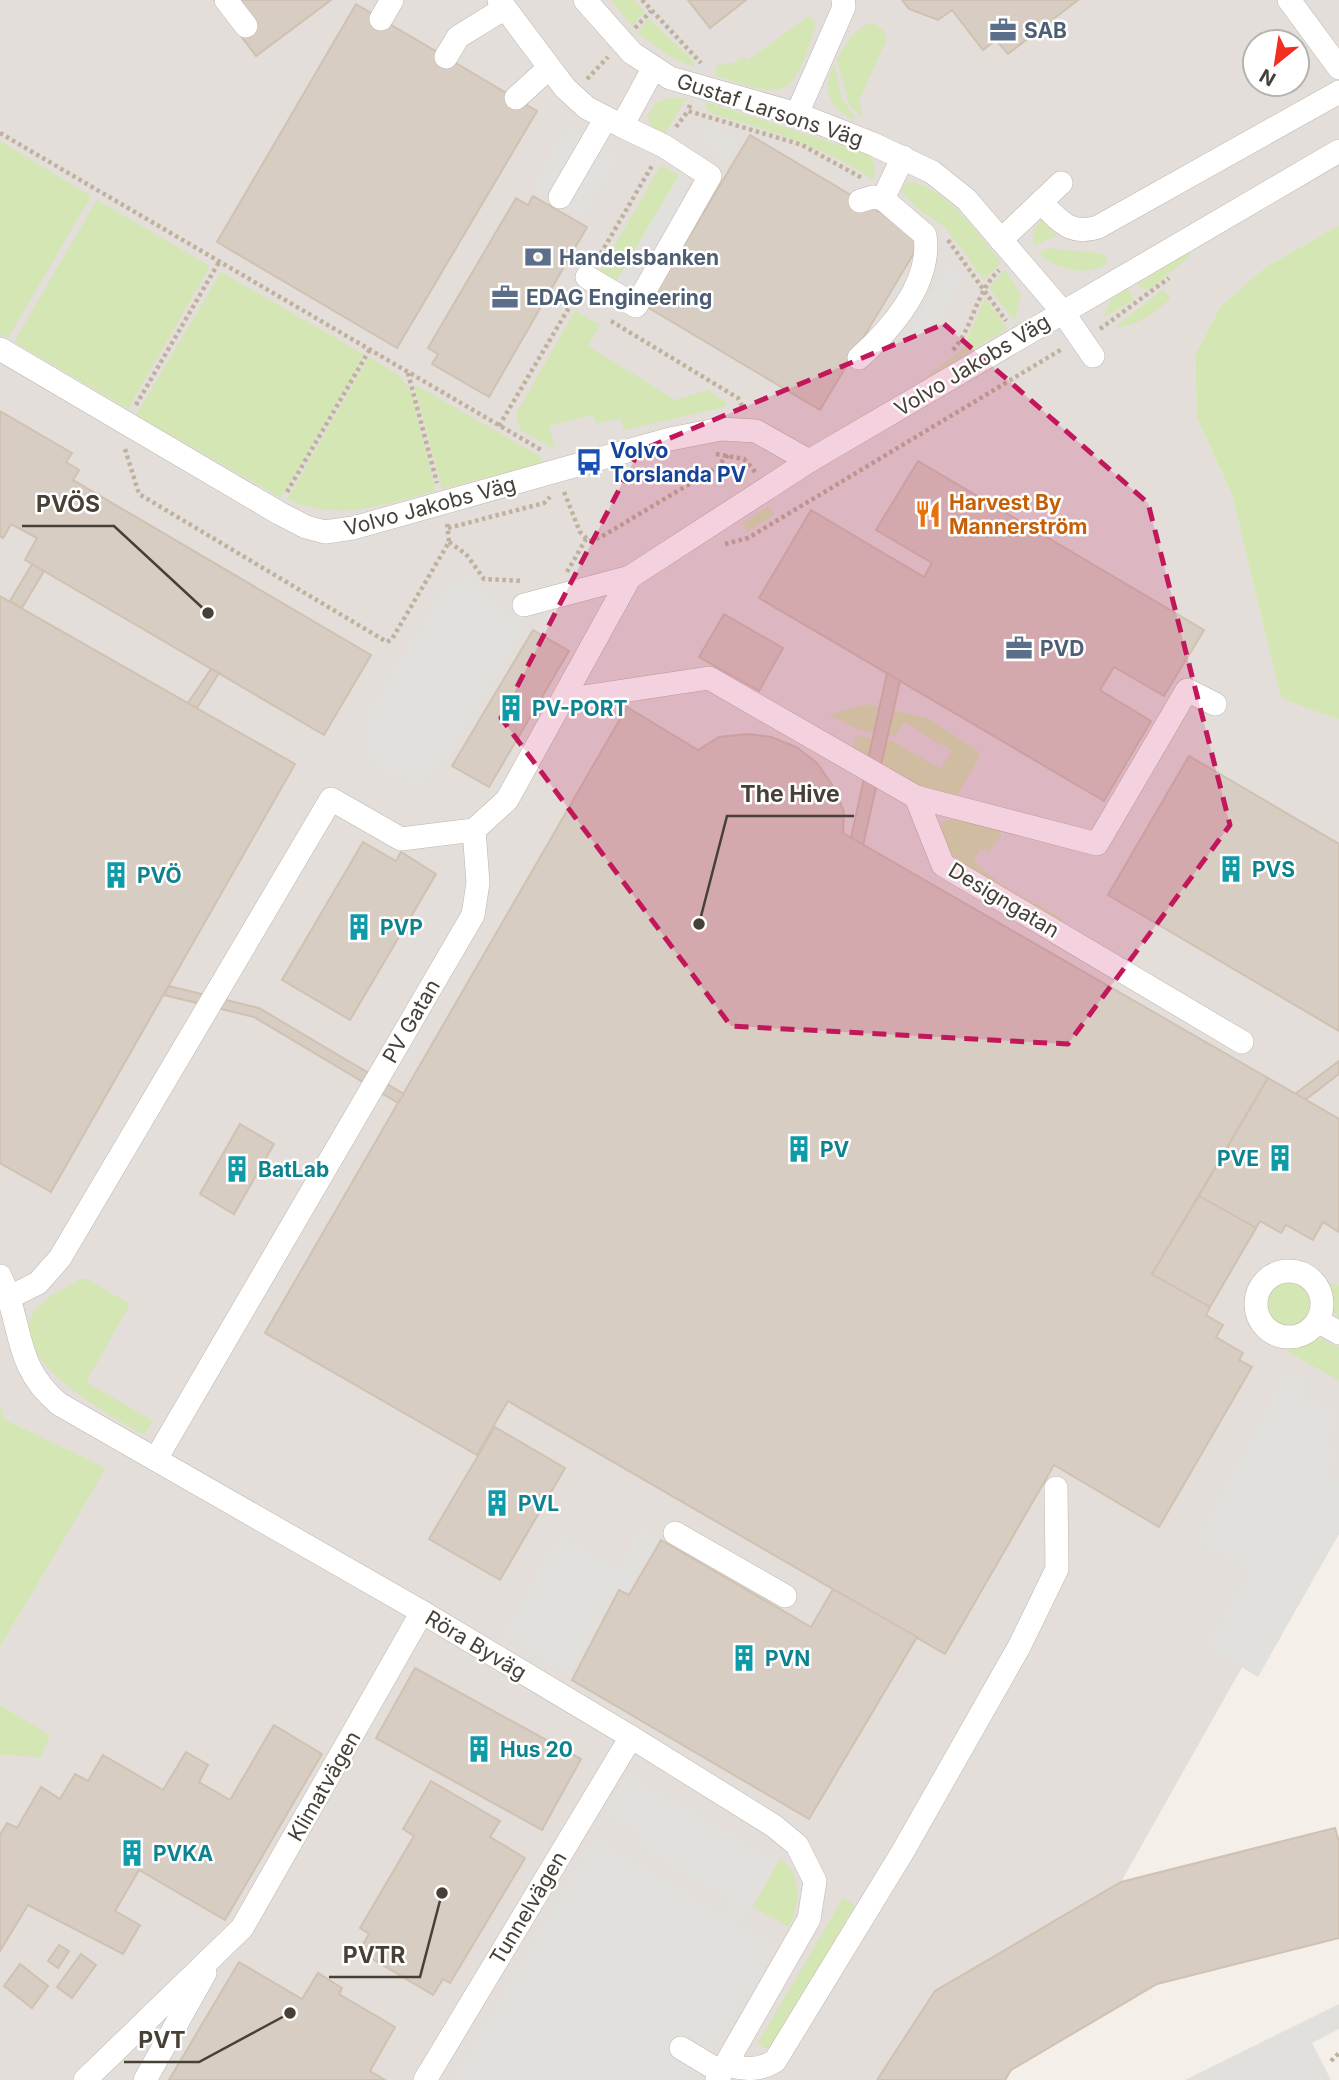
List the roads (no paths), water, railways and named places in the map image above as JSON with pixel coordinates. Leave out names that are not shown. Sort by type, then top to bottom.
[{"type":"street","points":[[226,0],[246,26]]},
{"type":"street","name":"Gustaf Larsons Väg","points":[[585,0],[632,53],[653,69],[696,86],[797,114],[903,157],[932,172],[967,199],[1062,311],[1093,356]]},
{"type":"street","points":[[797,114],[844,7],[843,0]]},
{"type":"street","points":[[1289,0],[1339,68]]},
{"type":"street","points":[[446,57],[458,37],[502,4],[549,68],[587,108],[664,146],[715,179],[658,277],[636,306],[587,277]]},
{"type":"street","points":[[516,98],[549,68]]},
{"type":"street","points":[[560,197],[653,69]]},
{"type":"street","points":[[1041,202],[1070,229],[1084,232],[1098,228],[1339,92]]},
{"type":"street","points":[[1062,311],[1339,151]]},
{"type":"street","points":[[885,196],[903,157]]},
{"type":"street","points":[[1001,240],[1061,183]]},
{"type":"street","points":[[859,358],[893,326],[928,254],[925,235],[885,196],[860,201]]},
{"type":"street","name":"Volvo Jakobs Väg","points":[[524,606],[630,577],[808,461],[1062,311]]},
{"type":"street","name":"Volvo Jakobs Väg","points":[[0,349],[276,511],[306,527],[325,532],[564,481],[670,439],[721,429],[756,431],[808,461]]},
{"type":"street","points":[[10,1297],[38,1283],[60,1258],[331,799],[401,839],[474,830],[507,800],[630,577]]},
{"type":"street","points":[[563,700],[709,678],[916,797],[1097,844],[1187,690],[1215,704]]},
{"type":"street","name":"Designgatan","points":[[916,797],[943,865],[1242,1041]]},
{"type":"street","name":"PV Gatan","points":[[156,1459],[472,915],[478,883],[474,830]]},
{"type":"street","name":"Röra Byväg","points":[[0,1276],[10,1297],[29,1371],[43,1390],[59,1404],[422,1612],[631,1737],[774,1826],[797,1844],[816,1881],[809,1919],[721,2072]]},
{"type":"street","points":[[1318,1321],[1339,1333]]},
{"type":"street","points":[[681,2048],[721,2072],[762,2069],[775,2060],[902,1853],[1019,1647],[1057,1570],[1056,1489]]},
{"type":"street","points":[[675,1533],[785,1596]]},
{"type":"street","name":"Klimatvägen","points":[[85,2080],[242,1928],[422,1612]]},
{"type":"street","name":"Tunnelvägen","points":[[425,2080],[631,1737]]},
{"type":"street","name":"Klimatvägen","points":[[145,2080],[216,1953]]},
{"type":"place","name":"SAB","points":[[1003,30]]},
{"type":"place","name":"Handelsbanken","points":[[538,257]]},
{"type":"place","name":"EDAG Engineering","points":[[505,297]]},
{"type":"place","name":"Volvo Torslanda PV","points":[[589,462]]},
{"type":"place","name":"Harvest By Mannerström","points":[[928,514]]},
{"type":"place","name":"PVÖS","points":[[208,613]]},
{"type":"place","name":"PVD","points":[[1019,648]]},
{"type":"place","name":"PV-PORT","points":[[511,708]]},
{"type":"place","name":"PVS","points":[[1231,869]]},
{"type":"place","name":"PVÖ","points":[[116,875]]},
{"type":"place","name":"The Hive","points":[[699,924]]},
{"type":"place","name":"PVP","points":[[359,927]]},
{"type":"place","name":"PV","points":[[799,1149]]},
{"type":"place","name":"PVE","points":[[1280,1158]]},
{"type":"place","name":"BatLab","points":[[237,1169]]},
{"type":"place","name":"PVL","points":[[497,1503]]},
{"type":"place","name":"PVN","points":[[744,1658]]},
{"type":"place","name":"Hus 20","points":[[479,1749]]},
{"type":"place","name":"PVKA","points":[[132,1853]]},
{"type":"place","name":"PVTR","points":[[442,1893]]},
{"type":"place","name":"PVT","points":[[290,2013]]}]
